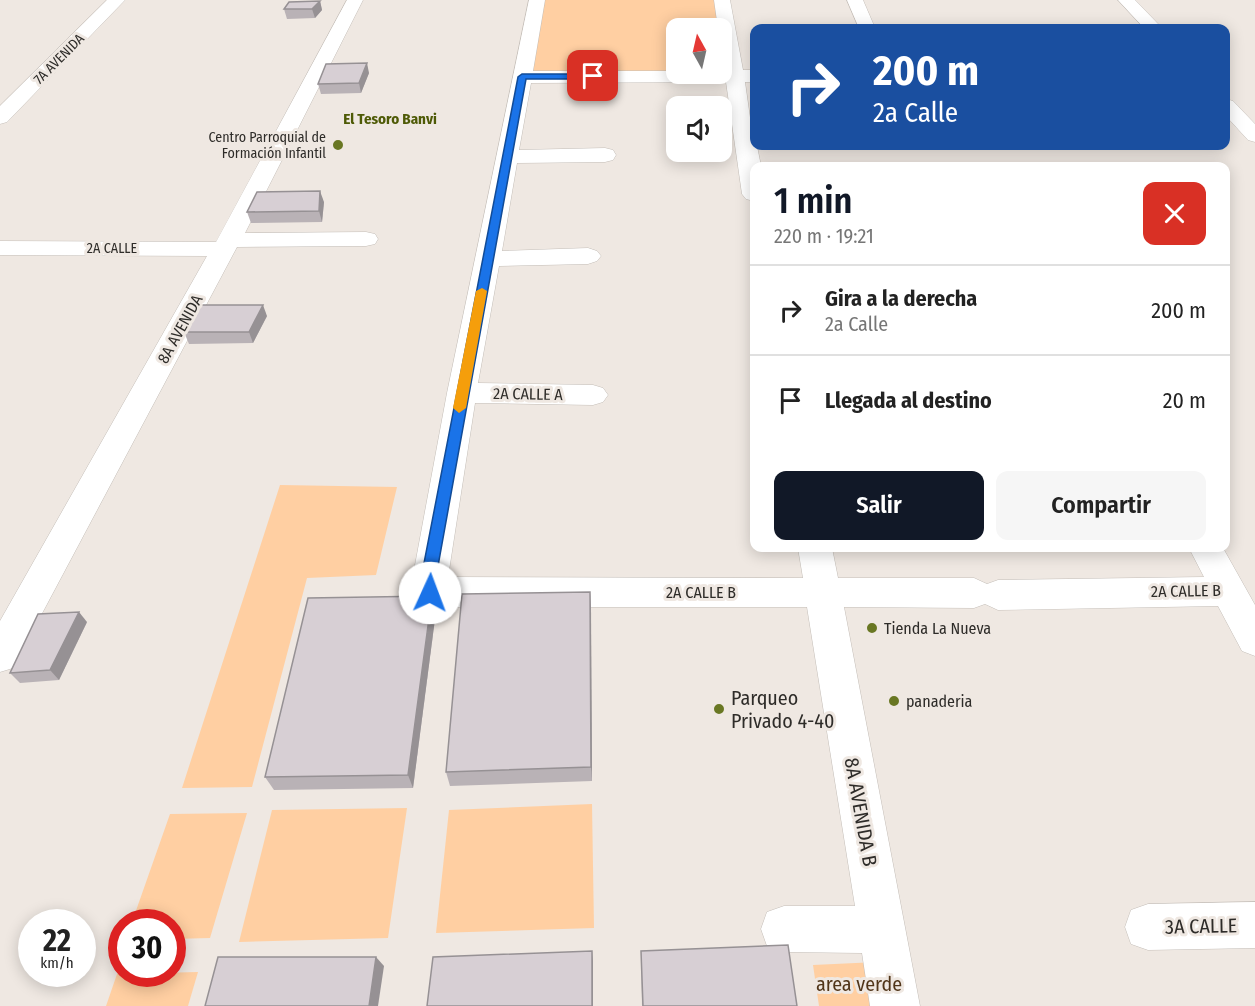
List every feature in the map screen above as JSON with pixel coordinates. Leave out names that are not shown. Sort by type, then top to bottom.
[{"type":"street","name":"7A AVENIDA","points":[[0,118],[117,0]]},
{"type":"street","name":"8A AVENIDA","points":[[0,656],[227,244],[355,0]]},
{"type":"street","points":[[462,393],[537,0]]},
{"type":"street","points":[[723,0],[745,76],[750,142]]},
{"type":"street","points":[[855,0],[865,24]]},
{"type":"street","points":[[1126,0],[1149,24]]},
{"type":"street","points":[[522,77],[745,76]]},
{"type":"street","points":[[1230,109],[1255,136]]},
{"type":"street","points":[[507,156],[605,155]]},
{"type":"street","name":"2A CALLE","points":[[0,248],[227,244],[366,238]]},
{"type":"street","points":[[488,259],[588,256]]},
{"type":"street","name":"2A CALLE A","points":[[462,393],[593,395]]},
{"type":"street","name":"2A CALLE B","points":[[462,393],[428,592],[986,594],[1229,591]]},
{"type":"street","name":"8A AVENIDA B","points":[[816,552],[895,1006]]},
{"type":"street","points":[[1208,552],[1255,640]]},
{"type":"street","name":"3A CALLE","points":[[1148,927],[1255,925]]},
{"type":"street","points":[[784,929],[882,930]]},
{"type":"green space","points":[[543,0],[716,0],[719,18],[666,18],[666,73],[531,74]]},
{"type":"green space","points":[[280,485],[397,487],[376,575],[307,578],[252,787],[182,788]]},
{"type":"green space","points":[[592,804],[594,928],[436,933],[449,810]]},
{"type":"green space","points":[[407,808],[388,938],[239,942],[272,810]]},
{"type":"green space","points":[[247,813],[210,938],[186,939],[186,909],[137,909],[170,814]]},
{"type":"green space","name":"area verde","points":[[877,962],[885,1006],[819,1006],[813,965]]},
{"type":"green space","points":[[186,972],[198,972],[188,1006],[106,1006],[113,987],[186,987]]},
{"type":"building","points":[[320,1],[312,9],[284,9],[289,2]]},
{"type":"building","points":[[367,63],[359,83],[318,84],[326,64]]},
{"type":"building","points":[[320,191],[319,211],[247,212],[257,192]]},
{"type":"building","points":[[200,305],[263,305],[249,332],[184,332]]},
{"type":"building","points":[[590,592],[591,767],[446,772],[462,594]]},
{"type":"building","points":[[432,596],[408,775],[265,777],[308,598]]},
{"type":"building","points":[[79,612],[50,670],[10,673],[38,614]]},
{"type":"building","points":[[788,945],[797,1006],[643,1006],[641,951]]},
{"type":"building","points":[[592,951],[592,1006],[427,1006],[433,957]]},
{"type":"building","points":[[218,957],[376,957],[369,1006],[205,1006]]},
{"type":"slow traffic","points":[[459,408],[482,291]]},
{"type":"place","name":"Centro Parroquial de Formación Infantil","points":[[338,145]]},
{"type":"place","name":"Tienda La Nueva","points":[[872,628]]},
{"type":"place","name":"panaderia","points":[[894,701]]},
{"type":"place","name":"Parqueo Privado 4-40","points":[[719,709]]},
{"type":"district","name":"El Tesoro Banvi","points":[[390,119]]},
{"type":"route","points":[[430,593],[427,589],[522,77],[593,76]]}]
